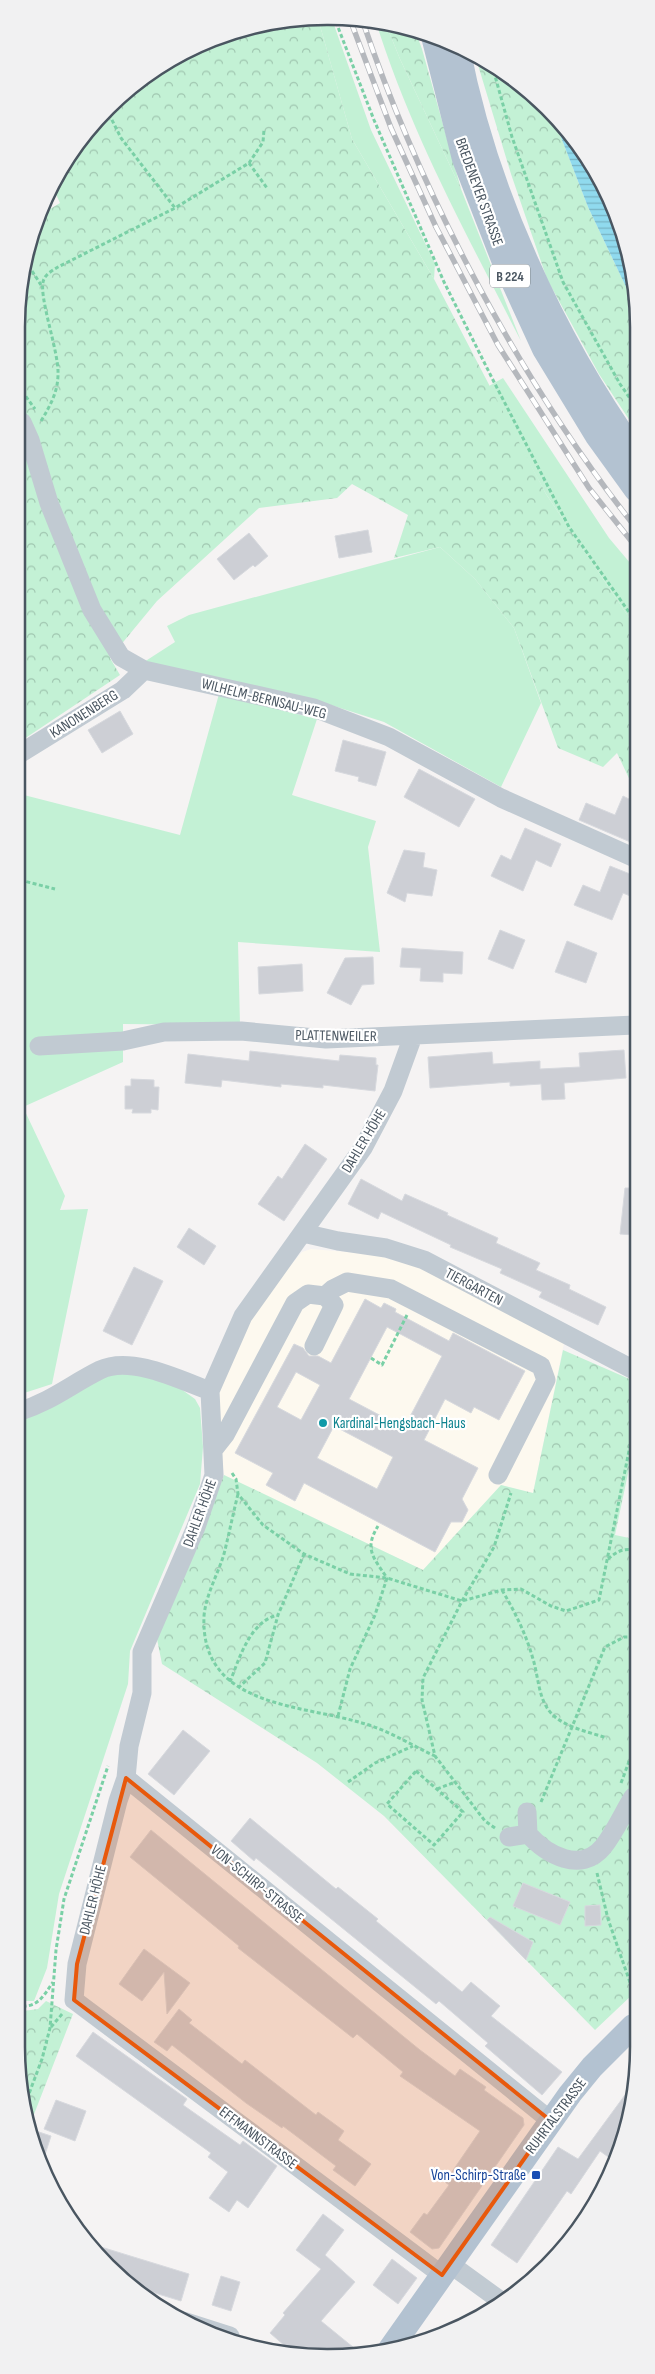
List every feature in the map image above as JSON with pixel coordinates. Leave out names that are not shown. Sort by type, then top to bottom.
[{"type":"main road","name":"BREDENEYER STRASSE","points":[[435,45],[464,159],[504,262],[544,349],[597,436],[630,482]]},
{"type":"main road","name":"BREDENEYER STRASSE","points":[[460,56],[486,156],[523,250],[563,337],[614,424],[630,446]]},
{"type":"main road","name":"RUHRTALSTRASSE","points":[[403,2340],[446,2270],[551,2121],[592,2067],[630,2029]]},
{"type":"street","name":"WILHELM-BERNSAU-WEG","points":[[25,429],[49,503],[92,610],[121,657],[144,670],[314,708],[389,737],[501,798],[630,856]]},
{"type":"street","name":"KANONENBERG","points":[[25,749],[123,690],[144,670]]},
{"type":"street","name":"PLATTENWEILER","points":[[39,1046],[122,1041],[164,1032],[241,1031],[326,1039],[630,1025]]},
{"type":"street","name":"DAHLER HÖHE","points":[[74,2000],[77,1964],[118,1801],[126,1778],[129,1746],[142,1693],[142,1652],[196,1527],[214,1475],[210,1391],[243,1316],[363,1148],[392,1091],[413,1036]]},
{"type":"street","name":"TIERGARTEN","points":[[303,1233],[338,1241],[386,1248],[424,1260],[630,1368]]},
{"type":"street","points":[[325,1296],[333,1288],[347,1282],[391,1289],[541,1366],[546,1380],[498,1475]]},
{"type":"street","points":[[214,1449],[225,1435],[295,1303],[308,1294],[325,1296],[334,1305],[314,1346]]},
{"type":"street","points":[[25,1410],[59,1395],[101,1369],[119,1366],[146,1368],[210,1391]]},
{"type":"street","name":"VON-SCHIRP-STRASSE","points":[[126,1778],[551,2121]]},
{"type":"street","points":[[528,1834],[540,1847],[565,1860],[583,1860],[594,1856],[604,1846],[608,1830],[627,1791]]},
{"type":"street","points":[[528,1834],[533,1808]]},
{"type":"street","points":[[509,1837],[528,1834]]},
{"type":"street","name":"EFFMANNSTRASSE","points":[[74,2000],[446,2270],[496,2298]]},
{"type":"path","points":[[337,25],[374,120],[444,282],[569,528],[630,614]]},
{"type":"path","points":[[495,75],[512,137],[563,282],[630,398]]},
{"type":"path","points":[[111,117],[121,138],[175,208]]},
{"type":"path","points":[[41,420],[57,389],[58,375],[56,351],[41,294],[42,286],[48,274],[58,266],[175,208],[249,162],[263,142],[264,130]]},
{"type":"path","points":[[249,162],[267,188]]},
{"type":"path","points":[[31,269],[42,286]]},
{"type":"path","points":[[25,881],[55,889]]},
{"type":"path","points":[[371,1358],[382,1365],[414,1300]]},
{"type":"path","points":[[238,1494],[263,1525],[304,1554],[350,1574],[386,1578],[462,1601],[502,1590],[521,1589],[551,1606],[566,1611],[599,1600],[630,1446]]},
{"type":"path","points":[[214,1449],[236,1479],[238,1494],[224,1555],[204,1615],[206,1636],[212,1661],[230,1682],[238,1688],[273,1704],[338,1716],[377,1727],[435,1756]]},
{"type":"path","points":[[509,1837],[485,1821],[435,1756],[422,1700],[423,1678],[462,1601],[494,1547],[511,1493]]},
{"type":"path","points":[[338,1716],[350,1669],[375,1615],[386,1578],[371,1554],[370,1539],[378,1526]]},
{"type":"path","points":[[607,1560],[615,1553],[626,1548],[630,1549]]},
{"type":"path","points":[[238,1688],[265,1663],[278,1615],[304,1554]]},
{"type":"path","points":[[502,1590],[518,1617],[533,1660],[542,1699],[554,1716],[572,1727],[606,1738]]},
{"type":"path","points":[[230,1682],[241,1655],[259,1625],[269,1617],[278,1615]]},
{"type":"path","points":[[533,1808],[572,1727],[605,1647],[624,1637],[630,1637]]},
{"type":"path","points":[[348,1782],[375,1763],[413,1746]]},
{"type":"path","points":[[416,1771],[436,1789],[463,1812],[434,1845],[387,1804],[416,1771]]},
{"type":"path","points":[[627,1791],[630,1774]]},
{"type":"path","points":[[436,1789],[454,1782]]},
{"type":"path","points":[[594,1856],[608,1919],[630,1981]]},
{"type":"path","points":[[25,2008],[36,2004],[44,1997],[54,1980]]},
{"type":"highlighted area","points":[[126,1778],[551,2121],[442,2275],[74,2000],[77,1964]]},
{"type":"shaded area","points":[[311,1249],[371,1254],[423,1268],[564,1343],[533,1493],[501,1485],[423,1570],[224,1475],[217,1421],[218,1397],[241,1330],[274,1285],[302,1252]]},
{"type":"green space","points":[[320,25],[334,25],[371,130],[435,264],[434,279],[352,139]]},
{"type":"green space","points":[[320,25],[352,139],[434,279],[546,494],[630,619],[630,780],[617,753],[603,767],[558,748],[514,628],[475,579],[440,547],[394,558],[408,515],[352,484],[337,498],[259,508],[157,601],[110,658],[120,675],[25,738],[26,308],[31,268],[41,230],[49,210],[60,203],[56,194],[76,159],[88,143],[128,100],[159,76],[194,56],[249,35],[288,28]]},
{"type":"green space","points":[[379,30],[389,31],[461,189],[521,341],[423,145],[390,64]]},
{"type":"green space","points":[[389,31],[418,39],[461,189]]},
{"type":"green space","points":[[478,66],[496,76],[527,100],[560,134],[588,207],[627,289],[630,328],[630,421],[599,374],[547,279],[511,174]]},
{"type":"green space","points":[[503,378],[609,538],[630,563],[630,619],[546,494],[489,386]]},
{"type":"green space","points":[[440,547],[475,579],[514,628],[541,703],[501,787],[384,722],[315,700],[144,662],[175,642],[167,626],[189,615]]},
{"type":"green space","points":[[219,694],[317,719],[292,795],[376,821],[368,847],[380,952],[238,942],[240,1025],[123,1024],[123,1062],[25,1106],[25,795],[180,835]]},
{"type":"green space","points":[[25,1111],[65,1196],[60,1210],[88,1209],[52,1384],[25,1393]]},
{"type":"green space","points":[[563,1350],[630,1379],[630,1464],[615,1535],[630,1538],[630,1997],[595,2030],[384,1816],[317,1763],[162,1664],[156,1634],[224,1475],[423,1570],[501,1485],[533,1493]]},
{"type":"green space","points":[[138,1373],[167,1379],[195,1399],[200,1408],[203,1447],[200,1484],[130,1651],[128,1684],[59,1894],[47,1968],[34,2001],[25,2001],[25,1413],[104,1375]]},
{"type":"green space","points":[[46,2001],[73,2014],[33,2116],[26,2066],[25,2011],[38,2009]]},
{"type":"water","points":[[560,134],[579,159],[607,212],[620,249],[627,289],[588,207]]},
{"type":"building","points":[[368,530],[372,552],[339,558],[335,536]]},
{"type":"building","points":[[249,533],[268,556],[234,580],[217,559]]},
{"type":"building","points":[[120,711],[133,734],[102,753],[88,730]]},
{"type":"building","points":[[343,740],[386,752],[376,786],[358,781],[359,777],[335,771]]},
{"type":"building","points":[[419,769],[475,799],[459,827],[404,797]]},
{"type":"building","points":[[623,796],[630,800],[630,842],[579,820],[586,803],[615,815]]},
{"type":"building","points":[[525,828],[561,844],[551,867],[536,860],[523,891],[491,876],[501,855],[511,860]]},
{"type":"building","points":[[404,850],[425,853],[423,867],[437,870],[432,896],[407,893],[405,902],[387,893]]},
{"type":"building","points":[[610,866],[630,874],[630,896],[623,893],[612,920],[574,905],[583,885],[600,892]]},
{"type":"building","points":[[500,930],[525,940],[513,969],[488,959]]},
{"type":"building","points":[[567,941],[597,953],[586,983],[555,972]]},
{"type":"building","points":[[402,948],[463,952],[462,974],[443,973],[443,982],[420,981],[421,968],[400,967]]},
{"type":"building","points":[[373,957],[374,984],[362,985],[351,1005],[327,993],[345,958]]},
{"type":"building","points":[[302,964],[303,991],[259,994],[258,967]]},
{"type":"building","points":[[624,1050],[626,1078],[564,1083],[565,1099],[542,1100],[541,1084],[510,1086],[510,1082],[430,1088],[428,1057],[492,1052],[493,1064],[540,1061],[540,1069],[580,1067],[579,1053]]},
{"type":"building","points":[[250,1051],[339,1061],[340,1055],[376,1058],[376,1065],[378,1065],[375,1091],[323,1085],[323,1088],[281,1084],[281,1087],[222,1080],[221,1087],[185,1083],[188,1054],[249,1061]]},
{"type":"building","points":[[131,1079],[154,1080],[154,1087],[159,1087],[158,1110],[151,1109],[151,1113],[132,1113],[133,1109],[125,1109],[125,1086],[131,1086]]},
{"type":"building","points":[[305,1144],[327,1159],[284,1221],[258,1204],[278,1176],[282,1179]]},
{"type":"building","points":[[361,1179],[402,1201],[405,1194],[448,1213],[447,1215],[498,1238],[496,1243],[540,1263],[536,1270],[570,1285],[569,1289],[606,1307],[598,1325],[539,1297],[542,1292],[500,1273],[502,1269],[450,1247],[451,1245],[381,1212],[378,1219],[348,1204]]},
{"type":"building","points":[[625,1188],[630,1188],[630,1235],[620,1234]]},
{"type":"building","points":[[189,1228],[216,1246],[204,1265],[177,1247]]},
{"type":"building","points":[[134,1267],[163,1281],[132,1345],[103,1331]]},
{"type":"building","name":"Kardinal-Hengsbach-Haus","points":[[365,1299],[381,1308],[384,1303],[396,1309],[395,1312],[449,1341],[453,1333],[525,1371],[499,1420],[474,1407],[471,1413],[445,1399],[424,1440],[478,1468],[462,1499],[468,1510],[462,1522],[451,1522],[435,1552],[304,1483],[295,1501],[266,1485],[273,1473],[235,1453],[294,1344],[303,1348],[309,1356],[318,1356],[331,1363]],"holes":[[[387,1327],[442,1356],[404,1428],[349,1399]],[[296,1372],[320,1385],[301,1420],[277,1407]],[[334,1426],[393,1457],[377,1489],[317,1458]]]},
{"type":"building","points":[[183,1730],[210,1751],[174,1795],[148,1774]]},
{"type":"building","points":[[250,1818],[336,1889],[338,1887],[378,1919],[376,1921],[462,1992],[471,1982],[500,2006],[491,2016],[562,2072],[542,2095],[485,2046],[488,2043],[439,2001],[436,2004],[256,1858],[254,1861],[231,1841]]},
{"type":"building","points":[[151,1830],[420,2050],[455,2076],[460,2069],[486,2087],[484,2090],[523,2118],[524,2125],[439,2248],[432,2249],[410,2232],[424,2213],[427,2215],[449,2185],[445,2182],[480,2131],[400,2076],[403,2072],[357,2034],[353,2038],[238,1948],[239,1946],[130,1857]]},
{"type":"building","points":[[523,1883],[570,1902],[560,1925],[513,1906]]},
{"type":"building","points":[[600,1905],[601,1925],[585,1926],[585,1906]]},
{"type":"building","points":[[490,1917],[533,1942],[526,1960],[487,1920]]},
{"type":"building","points":[[144,1949],[190,1983],[167,2014],[164,1972],[142,2001],[119,1984]]},
{"type":"building","points":[[179,2009],[192,2020],[189,2023],[242,2064],[245,2060],[316,2115],[318,2112],[344,2131],[338,2140],[371,2164],[355,2186],[333,2170],[336,2166],[283,2126],[282,2128],[246,2103],[172,2045],[167,2051],[154,2042]]},
{"type":"building","points":[[93,2032],[187,2099],[183,2105],[240,2145],[243,2141],[277,2166],[248,2208],[237,2200],[229,2212],[209,2198],[228,2172],[208,2157],[211,2153],[76,2056]]},
{"type":"building","points":[[626,2094],[620,2125],[609,2157],[600,2151],[571,2194],[567,2191],[517,2263],[491,2245],[558,2147],[578,2159]]},
{"type":"building","points":[[56,2100],[86,2111],[75,2141],[44,2129]]},
{"type":"building","points":[[37,2131],[51,2136],[45,2154]]},
{"type":"building","points":[[323,2214],[344,2230],[325,2255],[355,2282],[321,2321],[353,2347],[328,2349],[284,2345],[270,2333],[285,2315],[283,2313],[321,2269],[296,2250]]},
{"type":"building","points":[[101,2247],[189,2274],[181,2301],[150,2292],[128,2274]]},
{"type":"building","points":[[392,2259],[417,2278],[398,2304],[373,2285]]},
{"type":"building","points":[[221,2276],[240,2282],[231,2311],[212,2305]]},
{"type":"railway","points":[[353,27],[391,128],[436,227],[498,345],[589,488],[630,539]]},
{"type":"railway","points":[[365,28],[387,88],[415,155],[445,221],[479,287],[515,351],[554,413],[594,472],[630,520]]},
{"type":"place","name":"Kardinal-Hengsbach-Haus","points":[[323,1423]]},
{"type":"place","name":"Von-Schirp-Straße","points":[[536,2175]]}]
